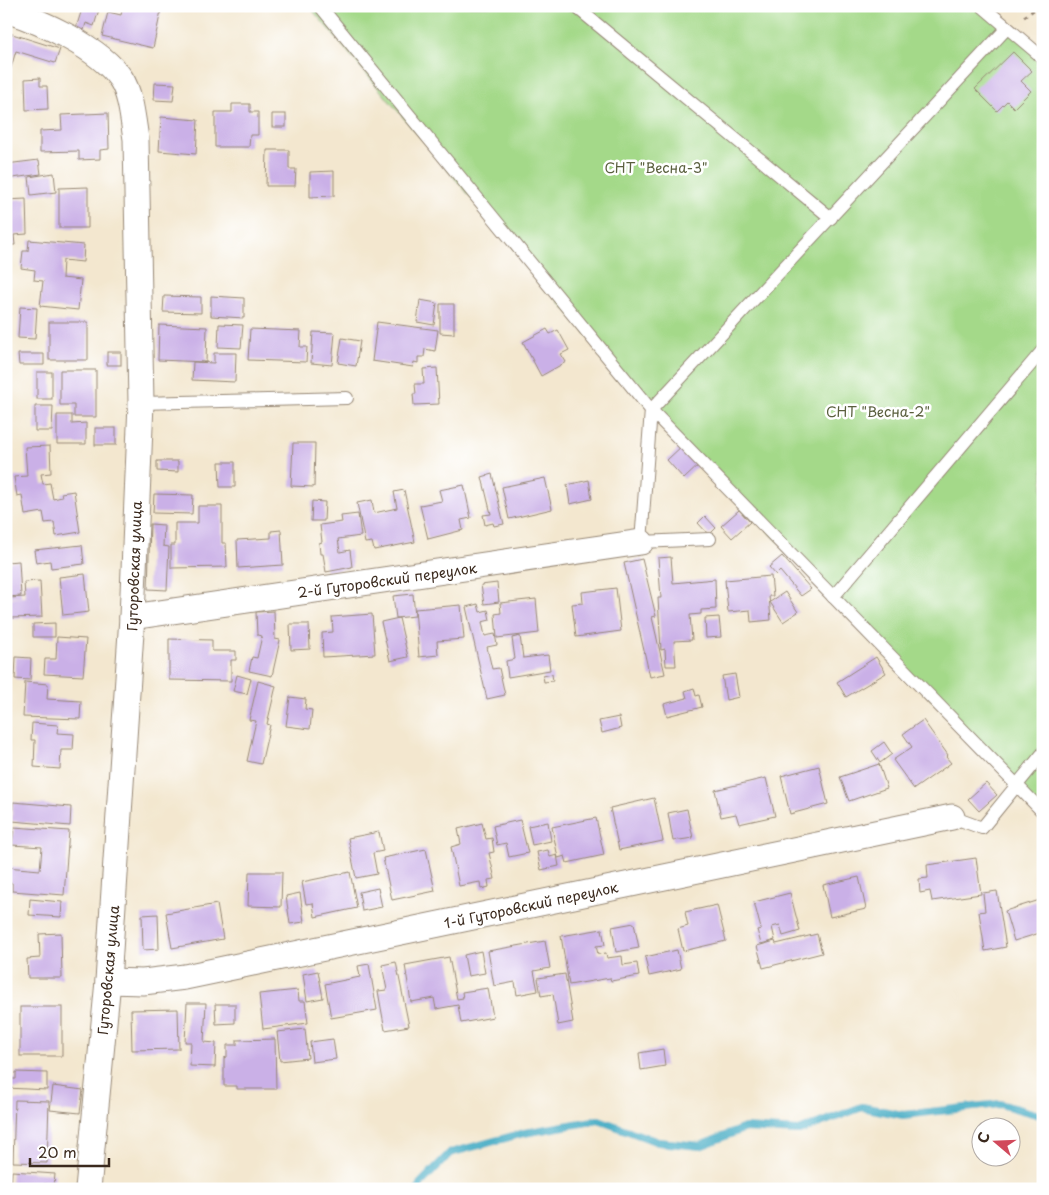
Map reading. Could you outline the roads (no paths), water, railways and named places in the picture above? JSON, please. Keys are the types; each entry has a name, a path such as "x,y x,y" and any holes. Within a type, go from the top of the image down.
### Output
{"street":[{"name":"Гуторовская улица","path":"6,10 28,17 66,35 103,60 122,80 131,105 136,139 141,403 132,617 108,981 88,1189"},
{"name":"2-й Гуторовский переулок","path":"132,617 640,542"},
{"name":"1-й Гуторовский переулок","path":"108,981 142,982 185,977 952,816"}],"lane":[{"path":"320,6 651,410 1043,812"},
{"path":"575,6 831,218"},
{"path":"982,6 1043,58"},
{"path":"710,539 640,542 651,410 1007,28"},
{"path":"833,597 1043,350"},
{"path":"141,403 347,398"},
{"path":"952,816 982,828 1043,753"}],"waterway":[{"path":"419,1189 420,1184 450,1153 524,1133 599,1120 658,1142 700,1146 745,1128 799,1131 862,1107 903,1115 1000,1104 1043,1116"}],"park label":[{"name":"СНТ \"Весна-3\"","path":"656,167"},
{"name":"СНТ \"Весна-2\"","path":"878,411"}]}
